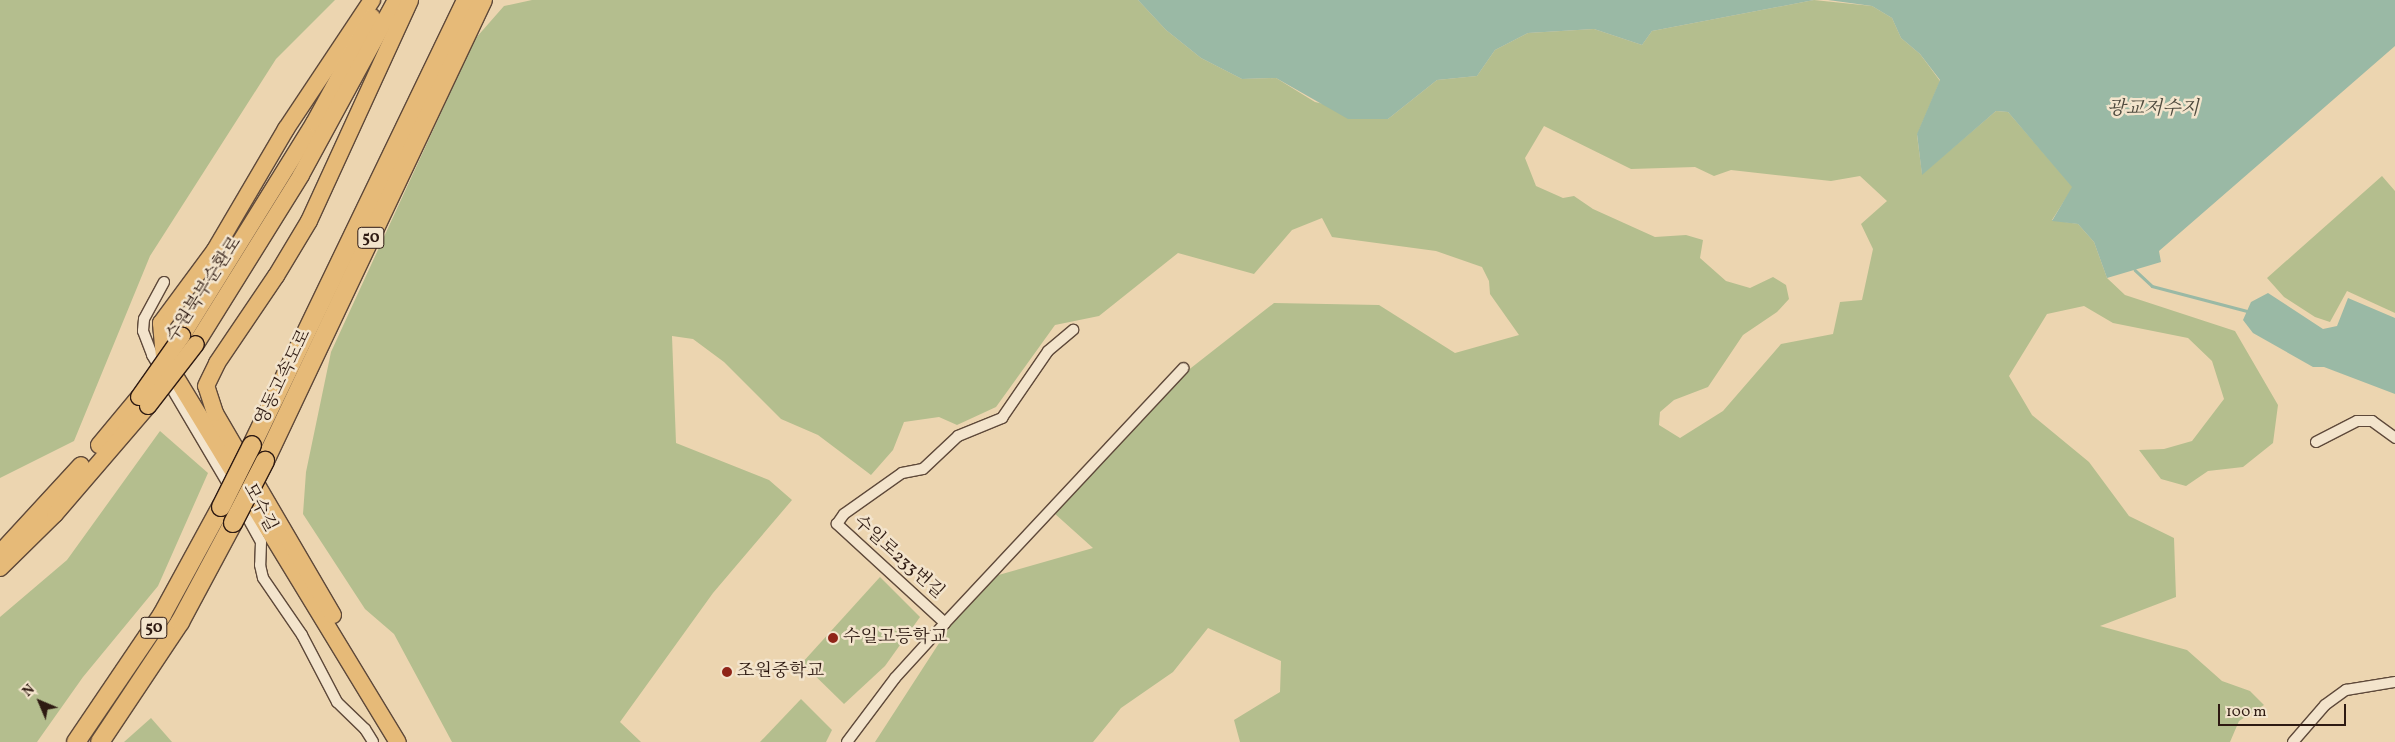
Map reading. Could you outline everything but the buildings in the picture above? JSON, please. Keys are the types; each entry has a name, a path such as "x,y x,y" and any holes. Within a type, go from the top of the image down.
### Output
{"highway":[{"path":"372,0 286,129 215,250 161,323 164,355 169,366 398,742"},
{"name":"수원북부순환로","path":"189,340 314,123 381,0"},
{"name":"수원북부순환로","path":"0,568 55,514 144,401 189,340 301,175 396,0"},
{"path":"407,742 215,413 206,386 216,363 309,221 410,0"},
{"name":"영동고속도로","path":"76,742 162,615 221,506 472,6"},
{"name":"영동고속도로","path":"100,742 180,622 265,461 472,6"},
{"name":"수원북부순환로","path":"0,554 144,401"}],"street":[{"name":"모수길","path":"164,282 144,319 143,332 152,355 256,531 261,542 260,565 263,578 302,635 338,702 366,729 373,742"},
{"name":"수일로233번길","path":"847,742 895,678 945,622 837,524 844,514 902,474 923,469 958,436 1002,418 1048,352 1073,330"},
{"path":"945,622 1184,368"},
{"path":"2316,442 2357,420 2372,421 2395,438"},
{"path":"2294,742 2325,705 2346,690 2395,682"}],"shaded area":[{"path":"0,0 335,0 276,59 150,256 74,441 0,478"},
{"path":"532,0 1138,0 1166,30 1201,58 1242,79 1276,78 1315,102 1388,119 1437,80 1477,76 1495,50 1528,33 1594,29 1642,45 1652,31 1814,0 1872,6 1892,18 1901,38 1920,54 1940,81 1917,135 1922,174 1996,111 2008,112 2073,187 2052,220 2078,224 2094,242 2107,278 2125,295 2235,331 2278,405 2273,443 2243,467 2208,471 2186,486 2161,479 2139,450 2164,449 2192,441 2224,399 2212,361 2188,338 2113,323 2084,306 2047,314 2009,376 2032,415 2089,462 2129,516 2174,538 2176,597 2100,626 2187,650 2222,681 2250,691 2264,705 2239,721 2230,742 1240,742 1234,720 1280,692 1281,661 1208,628 1173,672 1121,708 1093,742 875,742 956,617 995,576 1093,548 1054,513 1182,375 1274,303 1379,305 1455,353 1519,335 1490,294 1489,281 1482,267 1436,251 1332,237 1322,218 1292,230 1254,274 1178,253 1099,316 1055,325 996,407 957,425 939,417 904,422 893,450 871,475 818,435 781,419 724,362 693,339 672,336 676,443 769,480 792,500 713,593 620,722 641,742 452,742 394,634 365,609 303,514 306,472 331,352 475,39 504,6","holes":["1544,126 1631,169 1695,167 1714,176 1731,170 1831,181 1860,176 1887,201 1861,224 1873,249 1862,300 1840,302 1833,334 1781,344 1723,411 1680,438 1659,425 1660,412 1674,400 1708,387 1743,335 1777,312 1789,299 1786,285 1773,277 1750,288 1726,281 1700,258 1703,240 1686,235 1655,237 1593,209 1574,196 1563,198 1536,186 1525,158"]},
{"path":"2382,176 2395,191 2395,313 2347,291 2330,322 2315,317 2284,297 2267,278"},
{"path":"160,431 208,473 158,586 83,677 37,742 0,742 0,617 67,560"},
{"path":"880,577 920,617 885,666 844,704 802,663"},
{"path":"801,699 832,730 826,742 760,742"},
{"path":"151,718 172,742 124,742"}],"water":[{"path":"1138,0 1814,0 1652,31 1642,45 1594,29 1528,33 1495,50 1477,76 1437,80 1388,119 1348,119 1276,78 1242,79 1201,58 1166,30"},
{"name":"광교저수지","path":"1828,0 2395,0 2395,46 2159,251 2161,262 2107,278 2094,242 2078,224 2052,221 2072,187 2008,112 1996,111 1922,175 1917,134 1940,80 1920,54 1901,38 1892,18 1872,6"},
{"path":"2268,293 2323,329 2337,326 2348,298 2395,318 2395,394 2324,367 2313,367 2253,333 2243,320 2251,302"}],"waterway":[{"path":"2135,270 2152,286 2247,311"}],"place":[{"name":"수일고등학교","path":"833,638"},
{"name":"조원중학교","path":"727,672"}]}
